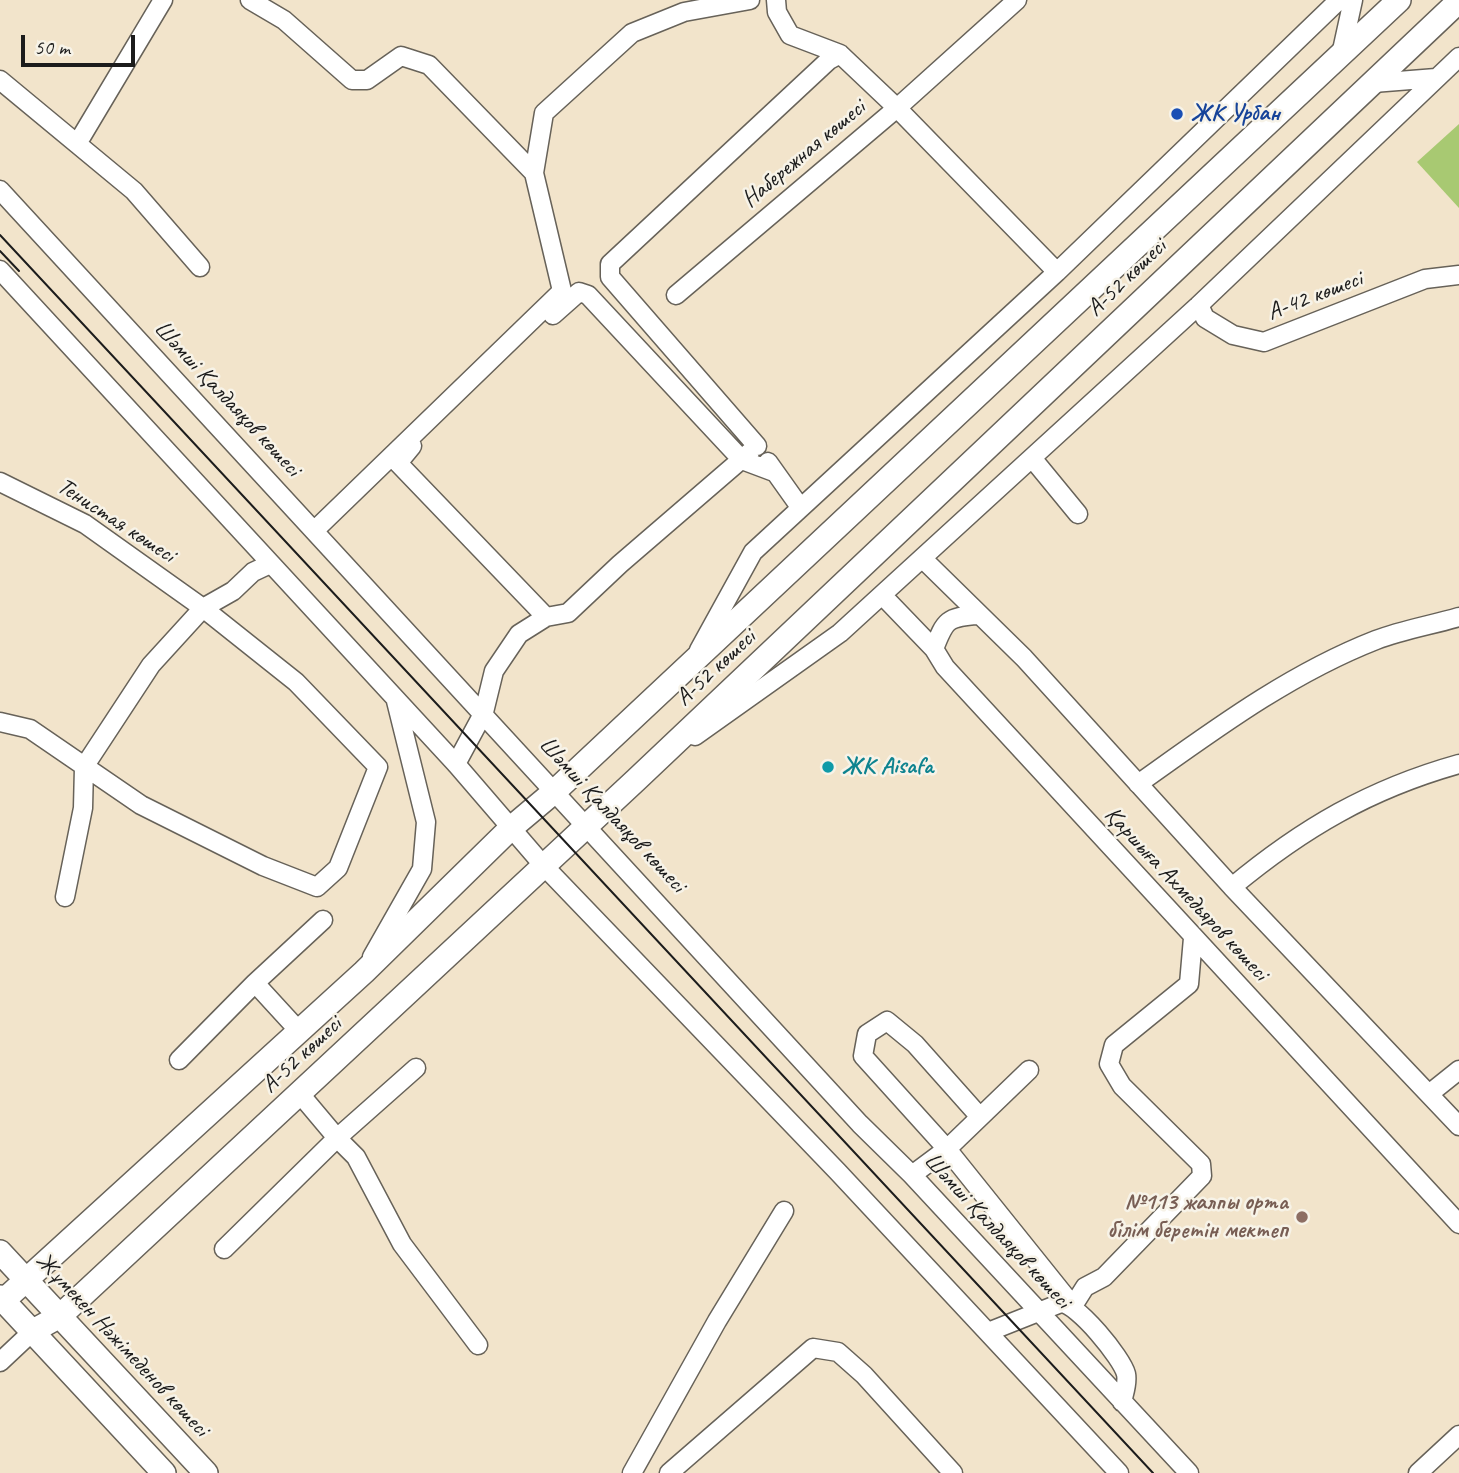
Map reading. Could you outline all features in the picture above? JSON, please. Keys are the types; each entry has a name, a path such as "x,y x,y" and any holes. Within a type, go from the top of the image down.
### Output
{"main road":[{"name":"А-52 көшесі","path":"1,1300 364,972 511,828 555,791 1399,0"},
{"name":"А-52 көшесі","path":"33,1331 60,1317 300,1094 1459,1"},
{"name":"Жұмекен Нәжімеденов көшесі","path":"0,1252 206,1473"},
{"path":"1,1300 164,1473"}],"street":[{"path":"77,144 163,0"},
{"path":"250,0 284,20 352,80 367,80 401,56 429,65 534,173"},
{"path":"315,530 562,291 534,173 544,113 632,33 684,12 750,0"},
{"name":"Набережная көшесі","path":"676,295 897,108 840,54 789,35 777,12 776,0"},
{"path":"1017,0 897,108 1057,272"},
{"path":"693,660 753,552 1057,272 1339,0"},
{"path":"1341,55 1353,0"},
{"path":"800,508 757,446 611,277 610,264 829,60 840,54"},
{"path":"636,780 840,633 1199,305 1459,57"},
{"path":"1373,83 1436,78"},
{"path":"0,80 134,191 200,267"},
{"name":"Шәмші Қалдаяқов көшесі","path":"0,190 484,712 860,1124 912,1175 1189,1473"},
{"path":"0,270 456,764 543,865 1119,1473"},
{"name":"А-42 көшесі","path":"1199,305 1205,318 1233,334 1264,342 1425,279 1459,275"},
{"path":"546,617 398,463 579,292 588,295 742,460 774,472"},
{"path":"456,764 484,712 494,671 519,634 546,617 568,613 620,564 757,446"},
{"path":"1032,458 1078,513"},
{"name":"Тенистая көшесі","path":"0,482 85,524 203,608 296,682 378,767 338,867 317,887 141,805 84,767"},
{"name":"Қаршыға Ахмедьяров көшесі","path":"922,558 1024,658 1232,887 1459,1126"},
{"path":"65,897 83,808 84,767 150,664 203,608 233,591 253,572 270,564"},
{"name":"Қаршыға Ахмедьяров көшесі","path":"882,595 934,649 945,667 1193,938 1459,1224"},
{"path":"934,649 943,626 954,617 978,615"},
{"path":"1138,784 1235,714 1300,675 1378,639 1459,617"},
{"path":"364,972 422,869 426,822 396,699"},
{"path":"0,722 30,729 84,767"},
{"path":"1232,887 1283,845 1357,801 1415,776 1459,764"},
{"path":"178,1060 323,920"},
{"path":"1073,1306 1085,1287 1104,1277 1202,1176 1201,1164 1122,1086 1109,1064 1114,1045 1189,984 1193,938"},
{"path":"255,983 299,1031"},
{"path":"980,1117 915,1044 887,1021 867,1034 863,1056 947,1149 1121,1364 1127,1381 1122,1402"},
{"path":"224,1249 337,1138 416,1068"},
{"path":"912,1175 947,1149 1029,1070"},
{"path":"1429,1094 1459,1070"},
{"path":"300,1094 356,1157 402,1244 478,1345"},
{"path":"632,1473 717,1321 784,1212"},
{"path":"988,1332 1038,1310 1061,1303 1073,1306"},
{"name":"А-52 көшесі","path":"0,1362 33,1331"},
{"path":"682,1469 813,1348 838,1352 856,1368 953,1473"},
{"path":"1418,1473 1459,1435"}],"green space":[{"path":"1459,124 1459,208 1417,162"}],"tram line":[{"path":"0,235 1153,1473"},
{"path":"0,251 19,271"}],"place":[{"name":"ЖК Урбан","path":"1177,114"},
{"name":"ЖК Aisafa","path":"828,767"},
{"name":"№113 жалпы орта білім беретін мектеп","path":"1302,1217"}]}
